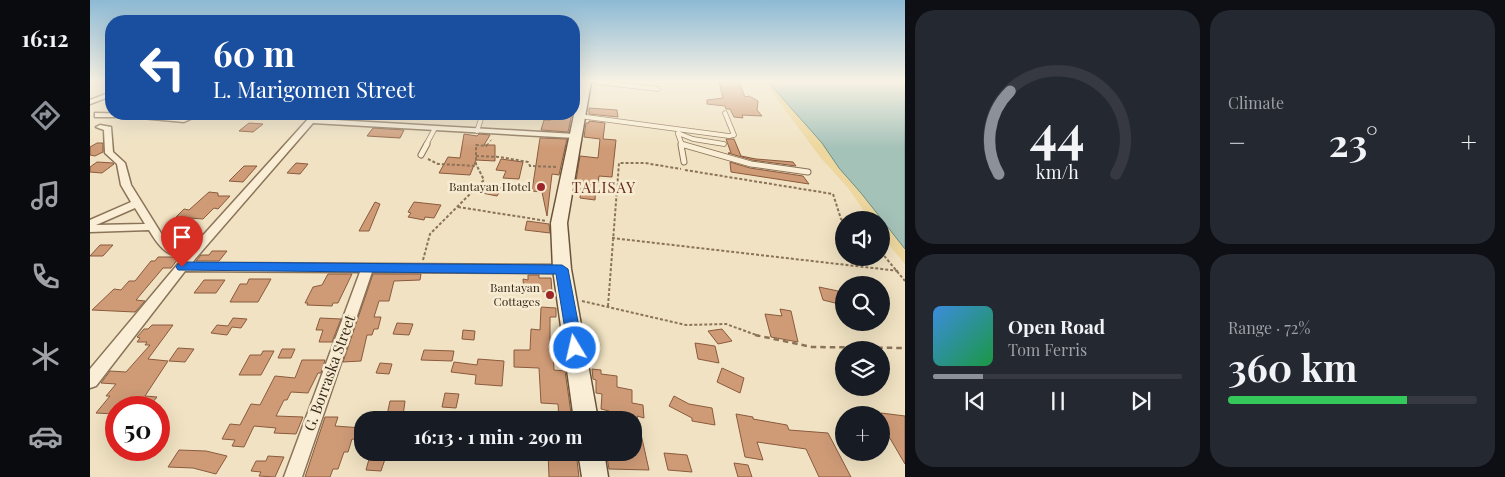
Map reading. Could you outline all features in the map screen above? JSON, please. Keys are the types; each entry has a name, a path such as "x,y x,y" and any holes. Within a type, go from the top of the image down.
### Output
{"main road":[{"path":"577,120 566,199 559,223 562,269 585,411"},
{"path":"592,461 595,477"}],"street":[{"path":"95,111 99,128 109,153 121,163 126,185 151,227 160,240 174,253 187,261 367,269 420,267 562,269"},
{"path":"99,128 117,120"},
{"path":"90,381 187,261 311,120"},
{"path":"347,120 477,131 575,136"},
{"path":"90,224 137,203"},
{"path":"90,230 151,227"},
{"name":"G. Borraska Street","path":"293,477 367,269"}],"lane":[{"path":"580,107 724,144"},
{"path":"677,132 734,135 725,113"},
{"path":"477,131 481,120"},
{"path":"421,154 435,128"},
{"path":"677,132 684,162"},
{"path":"681,146 751,164 808,172"}],"path":[{"path":"420,267 430,234 484,180 477,166 476,144 486,146 496,132"},
{"path":"421,154 438,164 477,166"},
{"path":"476,156 500,157 528,162 530,166 570,168"},
{"path":"608,306 619,164 633,162 832,194 838,211"},
{"path":"457,207 559,223"},
{"path":"612,238 899,272"},
{"path":"890,262 905,281"},
{"path":"567,293 584,302 608,306 686,326 726,324 758,336 812,347 905,348"}],"sand":[{"path":"781,104 788,104 822,143 839,168 875,211 864,211 849,189 821,158"},
{"path":"890,230 905,249 905,264 890,246"}],"water":[{"path":"788,104 905,104 905,249 890,230 890,211 875,211 839,168 822,143"}],"building":[{"path":"709,104 758,104 757,110 762,116 742,115 743,118 734,117 730,109 726,109 725,106"},
{"path":"589,108 617,110 618,117 589,114"},
{"path":"544,120 571,120 568,132 541,130"},
{"path":"589,121 605,123 603,139 616,140 612,177 599,176 598,183 596,183 595,200 580,198 582,182 576,181 580,156 598,158 600,139 584,137 586,123 589,123"},
{"path":"249,123 263,124 253,132 239,131"},
{"path":"373,128 404,130 400,138 367,136"},
{"path":"464,134 490,135 484,145 495,145 495,161 476,160 470,175 439,173 448,157 460,158"},
{"path":"540,138 567,139 559,175 552,174 547,216 542,192 532,191"},
{"path":"726,139 734,139 741,156 793,162 796,166 752,160 728,153 731,153"},
{"path":"97,143 103,143 103,152 95,156 90,155 90,147"},
{"path":"501,159 523,162 519,179 503,178 506,171 496,170"},
{"path":"97,162 114,164 102,173 90,172 90,167"},
{"path":"730,162 750,168 803,176 809,184 731,172"},
{"path":"296,163 308,164 300,174 287,173"},
{"path":"244,166 257,166 243,182 229,181"},
{"path":"487,185 502,188 497,196 482,193"},
{"path":"209,192 218,193 218,196 230,196 218,209 214,208 203,219 176,217 184,209 189,210"},
{"path":"375,202 380,204 369,231 359,231"},
{"path":"414,202 441,205 434,218 425,217 424,220 408,217 411,213 408,212"},
{"path":"527,221 549,224 550,233 525,230"},
{"path":"100,245 113,245 103,256 90,256"},
{"path":"212,251 227,251 219,261 196,261 201,255 209,255"},
{"path":"158,257 178,259 171,268 163,268 136,300 145,301 135,312 92,310 114,289 121,290 129,281 135,281 151,261 155,261"},
{"path":"328,274 352,274 338,303 333,303 332,306 307,305 308,303 305,303 313,287 322,285"},
{"path":"373,274 421,274 420,280 394,281 389,301 379,301 374,317 381,317 378,329 374,329 372,335 367,335 361,361 343,362"},
{"path":"528,275 539,275 539,278 551,278 552,292 524,291 523,279 528,280"},
{"path":"249,279 271,279 258,302 230,302 240,284 247,284"},
{"path":"204,280 225,280 216,293 194,293"},
{"path":"819,287 835,290 835,303 823,300"},
{"path":"541,307 556,308 556,317 550,317 550,351 553,352 554,370 565,371 571,411 558,411 558,404 541,403 539,368 514,367 514,350 530,350 531,329 540,330"},
{"path":"780,309 791,311 798,342 771,337 765,314 782,316"},
{"path":"233,318 247,319 241,328 232,327 227,335 211,333 217,325 228,326"},
{"path":"320,318 341,319 332,342 319,342 323,330 316,330"},
{"path":"397,323 413,324 409,335 393,334"},
{"path":"152,325 173,325 148,359 168,361 145,396 106,396 116,384 101,383 110,371 126,372 150,345 145,345 147,342 137,342 140,338 137,337 144,329 148,329"},
{"path":"722,329 732,341 718,344 708,331"},
{"path":"463,330 475,331 474,340 462,339"},
{"path":"695,343 715,346 719,363 698,359"},
{"path":"178,348 194,349 185,362 169,361"},
{"path":"282,349 295,349 291,358 278,358"},
{"path":"424,350 454,351 452,361 421,360"},
{"path":"263,351 274,351 261,375 239,375 250,355 261,355"},
{"path":"478,359 504,361 502,386 475,384 476,375 451,372 454,362 477,365"},
{"path":"302,360 325,360 321,373 318,373 308,393 291,392 287,400 284,400 276,416 303,417 296,434 274,433 276,428 254,426 244,447 232,446 235,440 222,439 230,424 240,425 251,404 260,405 275,376 295,378"},
{"path":"380,363 392,364 389,374 376,373"},
{"path":"722,368 744,378 740,393 717,382"},
{"path":"592,369 601,370 601,374 617,376 617,387 632,390 632,403 643,405 644,418 642,417 642,411 609,411 601,409 602,394 596,393 596,380 593,379"},
{"path":"445,393 459,394 456,408 442,407"},
{"path":"674,396 689,404 712,408 715,425 692,421 692,418 669,406"},
{"path":"390,401 405,401 404,411 388,411"},
{"path":"105,402 105,413 96,413"},
{"path":"736,414 787,425 789,430 828,433 835,446 835,461 843,461 851,477 819,477 806,449 757,442 763,460 745,457"},
{"path":"890,414 905,416 905,464 890,438"},
{"path":"325,417 338,417 335,426 354,427 354,439 352,439 348,452 344,452 338,469 333,469 330,477 305,477"},
{"path":"642,438 649,470 609,469 608,461 642,461"},
{"path":"179,450 206,451 227,456 216,474 193,468 168,467"},
{"path":"664,453 687,455 692,472 668,470"},
{"path":"268,456 284,457 275,477 259,476 261,472 251,471 256,461 266,461"},
{"path":"368,461 384,461 381,471 366,470"},
{"path":"548,461 577,461 579,477 549,477"},
{"path":"734,463 748,465 752,477 738,477"}],"place":[{"name":"Bantayan Hotel","path":"541,187"},
{"name":"Bantayan Cottages","path":"550,295"}],"district":[{"name":"TALISAY","path":"604,188"}],"route":[{"path":"182,267 562,269 575,348"}]}
